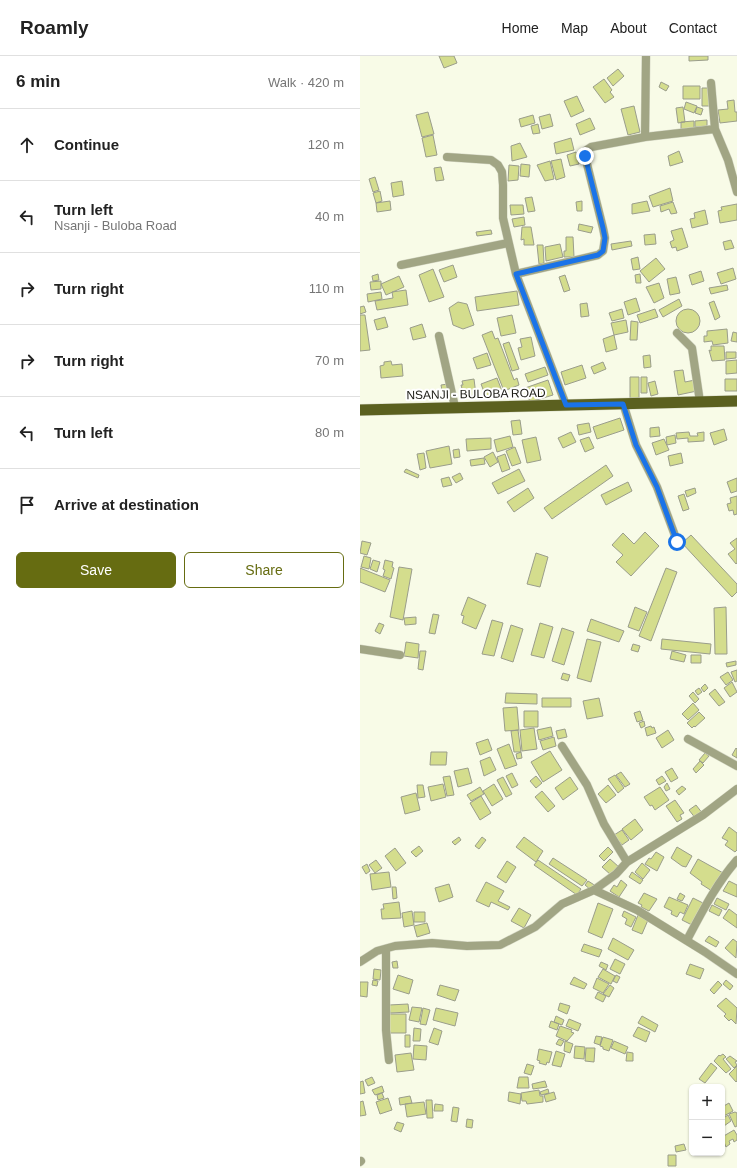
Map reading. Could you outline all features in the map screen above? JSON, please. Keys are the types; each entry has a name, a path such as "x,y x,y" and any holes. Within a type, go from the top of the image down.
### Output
{"main road":[{"name":"NSANJI - BULOBA ROAD","path":"360,410 737,401"}],"street":[{"path":"645,137 646,56"},
{"path":"711,83 715,129 728,160 737,192"},
{"path":"516,274 598,255 603,251 605,238 585,151 591,147 645,137 715,129"},
{"path":"447,158 491,160 498,165 502,172 503,218 516,274 566,405"},
{"path":"401,265 508,243"},
{"path":"677,333 692,348 700,402"},
{"path":"439,336 455,408"},
{"path":"623,404 636,445 657,487 677,542"},
{"path":"360,649 400,655"},
{"path":"688,739 737,766"},
{"path":"562,746 588,785 604,824 627,862"},
{"path":"360,962 377,951 395,946 432,943 467,946 500,945 535,926 562,904 594,890 616,874 627,862 703,815 737,789"},
{"path":"686,940 724,874 737,860"},
{"path":"594,890 637,910 737,974"},
{"path":"386,949 386,1030 389,1060"}],"building":[{"path":"439,56 454,56 457,63 444,68"},
{"path":"689,56 708,56 708,60 689,61"},
{"path":"618,69 624,76 613,86 607,78"},
{"path":"604,79 612,90 610,92 614,97 605,103 593,87"},
{"path":"661,82 669,86 666,91 659,87"},
{"path":"683,86 700,86 700,99 683,99"},
{"path":"702,88 711,88 711,106 702,106"},
{"path":"577,96 584,111 571,117 564,101"},
{"path":"734,100 735,112 737,112 737,121 720,123 718,110 728,109 727,101"},
{"path":"686,102 697,106 694,113 684,109"},
{"path":"634,106 640,132 628,135 621,109"},
{"path":"683,107 685,122 678,123 676,108"},
{"path":"697,107 703,109 701,115 695,113"},
{"path":"428,112 434,134 422,137 416,115"},
{"path":"550,114 553,126 542,129 539,117"},
{"path":"533,115 535,123 521,127 519,119"},
{"path":"590,118 595,129 580,135 576,124"},
{"path":"707,120 707,126 695,127 695,121"},
{"path":"694,121 694,128 681,129 681,122"},
{"path":"538,124 540,133 533,134 531,126"},
{"path":"433,135 437,155 426,157 422,138"},
{"path":"571,138 574,150 556,154 554,143"},
{"path":"520,143 527,157 512,161 511,146"},
{"path":"679,151 683,162 670,166 668,156"},
{"path":"576,152 579,164 570,166 567,155"},
{"path":"561,159 565,177 556,180 551,161"},
{"path":"550,161 554,179 545,181 537,165"},
{"path":"521,164 530,165 529,177 520,176"},
{"path":"509,165 519,166 518,180 508,181"},
{"path":"441,167 444,180 436,181 434,168"},
{"path":"375,177 379,190 373,192 369,179"},
{"path":"402,181 404,195 393,197 391,183"},
{"path":"670,188 673,201 653,207 649,196"},
{"path":"380,191 382,201 376,203 373,193"},
{"path":"532,197 535,211 528,212 525,198"},
{"path":"390,201 391,210 377,212 376,203"},
{"path":"582,201 582,211 577,211 576,202"},
{"path":"647,201 650,211 632,214 632,204"},
{"path":"673,202 677,213 671,214 669,209 661,212 660,206"},
{"path":"737,204 737,220 720,223 718,211 722,210 721,207"},
{"path":"510,205 523,205 524,214 511,215"},
{"path":"705,210 708,224 692,228 690,219 695,218 694,213"},
{"path":"524,217 525,225 514,227 512,219"},
{"path":"579,224 593,227 591,233 578,230"},
{"path":"522,227 531,227 534,245 524,245 524,239 521,240"},
{"path":"682,228 688,247 677,251 676,247 672,248 670,242 674,240 671,231"},
{"path":"491,230 492,234 477,236 476,232"},
{"path":"655,234 656,244 645,245 644,235"},
{"path":"566,237 573,237 574,257 564,257 564,251 566,251"},
{"path":"731,240 734,248 725,250 723,242"},
{"path":"631,241 632,246 612,250 611,244"},
{"path":"560,244 563,257 546,261 545,247"},
{"path":"537,245 543,245 544,263 539,264"},
{"path":"638,257 640,269 633,270 631,259"},
{"path":"656,258 665,269 649,282 640,271"},
{"path":"453,265 457,277 444,282 439,270"},
{"path":"733,268 736,279 721,284 717,273"},
{"path":"433,269 444,297 429,302 419,275"},
{"path":"701,271 704,281 692,285 689,275"},
{"path":"378,274 379,280 373,281 372,276"},
{"path":"640,274 641,283 636,283 635,275"},
{"path":"565,275 570,290 564,292 559,277"},
{"path":"399,276 404,287 386,295 381,284"},
{"path":"676,277 680,293 670,295 667,279"},
{"path":"381,281 381,289 371,290 370,282"},
{"path":"659,283 664,298 654,303 646,287"},
{"path":"727,285 728,290 711,294 709,288"},
{"path":"406,290 408,305 377,310 375,301 393,298 392,292"},
{"path":"517,291 519,305 477,311 475,297"},
{"path":"381,292 382,299 368,302 367,294"},
{"path":"636,298 640,311 628,315 624,302"},
{"path":"679,299 682,306 663,317 659,310"},
{"path":"714,301 720,317 715,320 709,303"},
{"path":"458,302 467,304 474,325 463,329 453,325 449,308"},
{"path":"587,303 589,316 581,317 580,304"},
{"path":"364,306 366,312 360,314 360,307"},
{"path":"622,309 624,318 612,321 609,313"},
{"path":"655,309 658,317 640,323 637,315"},
{"path":"688,309 693,310 699,316 699,326 693,332 688,333 683,332 677,326 676,321 677,316 683,310"},
{"path":"360,315 365,315 370,350 360,351"},
{"path":"512,315 516,333 501,336 497,318"},
{"path":"385,317 388,327 377,330 374,320"},
{"path":"626,320 628,332 614,335 611,323"},
{"path":"631,321 638,322 637,340 630,340"},
{"path":"422,324 426,337 413,340 410,328"},
{"path":"727,329 728,343 713,345 712,341 704,342 704,336 707,336 707,331"},
{"path":"492,331 495,339 498,338 514,380 517,378 519,385 504,391 482,335"},
{"path":"733,332 737,333 737,342 731,341"},
{"path":"614,335 617,349 606,352 603,339"},
{"path":"531,337 535,356 521,360 518,348 522,347 520,339"},
{"path":"509,342 519,369 512,371 503,344"},
{"path":"711,346 724,346 725,360 712,361 709,350 711,351"},
{"path":"726,352 736,352 736,358 726,359"},
{"path":"487,353 491,365 477,369 473,358"},
{"path":"650,355 651,367 644,368 643,356"},
{"path":"737,360 737,373 726,374 726,361"},
{"path":"391,361 392,365 402,364 403,376 381,378 380,366 384,365 384,362"},
{"path":"603,362 606,369 594,374 591,367"},
{"path":"582,365 586,378 565,385 561,372"},
{"path":"545,367 548,375 528,382 525,374"},
{"path":"683,370 685,382 695,380 697,391 678,395 674,371"},
{"path":"630,377 639,377 639,398 630,398"},
{"path":"641,377 647,377 647,393 641,393"},
{"path":"497,378 502,391 486,397 481,384"},
{"path":"474,379 476,395 464,396 461,385 463,385 462,381"},
{"path":"725,379 737,379 737,391 725,391"},
{"path":"548,380 553,395 530,402 525,388"},
{"path":"655,381 658,394 651,396 648,383"},
{"path":"448,384 450,396 443,396 441,385"},
{"path":"620,418 624,430 597,439 593,427"},
{"path":"520,420 522,434 513,435 511,421"},
{"path":"589,423 591,432 579,435 577,425"},
{"path":"659,427 660,436 650,437 650,428"},
{"path":"724,429 727,440 714,445 710,433"},
{"path":"571,432 576,442 563,448 558,438"},
{"path":"689,432 690,436 698,436 697,433 704,432 704,441 688,442 688,438 677,439 676,433"},
{"path":"675,435 676,443 667,445 666,437"},
{"path":"510,436 513,447 497,452 494,440"},
{"path":"536,437 541,460 527,463 522,440"},
{"path":"589,437 594,448 585,452 580,440"},
{"path":"491,438 491,449 467,451 466,439"},
{"path":"664,439 669,450 656,455 652,443"},
{"path":"449,446 452,464 430,468 426,451"},
{"path":"515,447 521,463 512,466 506,451"},
{"path":"459,449 460,457 454,458 453,450"},
{"path":"493,452 498,462 490,467 484,457"},
{"path":"424,453 426,468 420,470 417,454"},
{"path":"681,453 683,463 670,466 668,456"},
{"path":"505,454 510,469 502,472 497,457"},
{"path":"484,458 485,464 471,466 470,460"},
{"path":"606,465 613,476 552,519 544,508"},
{"path":"406,469 419,475 418,478 404,472"},
{"path":"519,469 525,481 498,494 492,483"},
{"path":"460,473 463,479 456,483 452,477"},
{"path":"449,477 452,485 443,487 441,479"},
{"path":"737,478 737,491 731,493 727,482"},
{"path":"628,482 632,491 606,505 601,495"},
{"path":"528,488 534,498 514,512 507,502"},
{"path":"695,488 696,493 687,497 685,491"},
{"path":"684,494 689,509 683,511 678,496"},
{"path":"737,496 737,514 734,515 733,510 729,511 727,504 731,503 730,498"},
{"path":"645,532 659,546 631,576 616,562 623,555 612,545 623,533 634,544"},
{"path":"691,535 737,584 737,592 732,597 682,543"},
{"path":"737,538 736,564 728,554 735,549 730,543"},
{"path":"362,541 371,543 367,555 360,553"},
{"path":"536,553 548,557 540,587 527,584"},
{"path":"364,556 371,558 369,569 361,567"},
{"path":"373,560 380,562 377,572 370,569"},
{"path":"385,560 393,562 392,567 394,568 391,579 383,576 385,570 383,569"},
{"path":"399,567 412,569 403,620 390,617"},
{"path":"360,568 390,580 385,592 360,582"},
{"path":"666,568 677,572 651,641 639,636"},
{"path":"468,597 486,605 476,629 462,623 464,616 461,615"},
{"path":"635,607 647,612 639,631 628,627"},
{"path":"726,607 727,654 715,654 714,608"},
{"path":"433,614 439,615 435,634 429,633"},
{"path":"416,617 416,624 405,625 404,618"},
{"path":"591,619 624,631 619,642 587,631"},
{"path":"492,620 503,623 494,656 482,654"},
{"path":"379,623 384,625 380,634 375,631"},
{"path":"540,623 553,627 544,658 531,655"},
{"path":"511,625 523,629 513,662 501,658"},
{"path":"562,628 574,632 564,665 552,661"},
{"path":"587,639 601,642 591,682 577,678"},
{"path":"662,639 711,644 710,654 661,649"},
{"path":"406,642 419,644 418,658 404,656"},
{"path":"633,644 640,646 638,652 631,650"},
{"path":"420,651 426,651 423,670 418,669"},
{"path":"672,651 686,655 684,662 670,659"},
{"path":"691,655 701,655 701,663 691,663"},
{"path":"736,661 736,665 727,667 726,663"},
{"path":"737,670 737,681 735,682 731,672"},
{"path":"728,672 733,680 726,685 720,677"},
{"path":"563,673 570,675 568,681 561,679"},
{"path":"732,682 737,692 730,697 724,688"},
{"path":"705,684 708,688 704,692 701,688"},
{"path":"699,688 702,692 698,695 695,691"},
{"path":"715,689 725,702 719,706 709,694"},
{"path":"693,692 699,699 695,703 689,696"},
{"path":"506,693 537,694 537,704 505,703"},
{"path":"542,698 571,698 571,707 542,707"},
{"path":"599,698 603,716 587,719 583,701"},
{"path":"693,703 699,710 688,720 682,714"},
{"path":"517,707 519,730 505,731 503,708"},
{"path":"524,711 538,711 538,727 524,727"},
{"path":"640,711 643,720 637,722 634,713"},
{"path":"699,712 705,718 692,728 687,723"},
{"path":"644,721 645,726 641,728 639,723"},
{"path":"651,726 652,728 654,727 656,733 647,736 645,728"},
{"path":"551,727 553,736 539,740 537,730"},
{"path":"534,728 537,749 522,751 520,730"},
{"path":"565,729 567,737 558,739 556,731"},
{"path":"518,730 521,752 514,752 511,731"},
{"path":"668,730 674,740 662,748 656,738"},
{"path":"554,737 556,746 543,750 540,741"},
{"path":"488,739 492,750 480,755 476,743"},
{"path":"509,744 517,765 505,769 497,749"},
{"path":"736,748 737,749 737,758 732,755"},
{"path":"550,751 562,770 543,782 531,762"},
{"path":"431,752 447,752 446,765 430,765"},
{"path":"521,752 522,758 517,759 516,754"},
{"path":"705,753 709,756 703,763 699,760"},
{"path":"490,757 496,770 484,776 480,761"},
{"path":"700,761 704,765 696,773 693,769"},
{"path":"468,768 472,783 458,787 454,771"},
{"path":"672,768 678,778 671,782 665,772"},
{"path":"621,772 630,784 625,787 616,775"},
{"path":"512,773 518,785 512,788 506,776"},
{"path":"615,775 624,788 618,793 608,779"},
{"path":"450,776 454,795 447,796 443,777"},
{"path":"536,776 542,783 536,788 530,781"},
{"path":"662,776 666,781 659,785 656,780"},
{"path":"503,777 512,794 506,797 497,780"},
{"path":"570,777 578,789 563,800 555,788"},
{"path":"667,783 670,789 666,791 664,787"},
{"path":"443,784 446,797 431,801 428,787"},
{"path":"494,784 503,799 492,806 483,791"},
{"path":"417,785 423,785 425,797 418,798"},
{"path":"608,785 616,795 606,803 598,794"},
{"path":"682,786 686,789 679,795 676,791"},
{"path":"480,787 484,794 471,801 467,795"},
{"path":"660,787 669,800 655,810 652,805 650,806 644,797"},
{"path":"542,791 555,806 548,812 535,797"},
{"path":"416,793 420,810 405,814 401,797"},
{"path":"481,796 491,813 480,820 470,803"},
{"path":"675,800 684,813 680,815 682,819 677,822 666,806"},
{"path":"696,805 703,814 696,819 689,810"},
{"path":"635,819 643,830 631,840 622,829"},
{"path":"729,827 737,833 737,850 735,852 725,845 728,841 722,838"},
{"path":"622,830 629,840 622,845 614,835"},
{"path":"459,837 461,840 455,845 452,842"},
{"path":"482,837 486,840 479,849 475,846"},
{"path":"524,837 543,851 536,862 516,847"},
{"path":"419,846 423,851 416,857 411,852"},
{"path":"608,847 613,852 604,861 599,856"},
{"path":"677,847 692,856 686,867 682,866 671,858"},
{"path":"395,848 406,863 396,871 385,856"},
{"path":"656,852 664,857 657,871 645,864"},
{"path":"553,858 587,880 582,886 549,864"},
{"path":"610,859 619,867 611,875 602,867"},
{"path":"698,859 725,874 712,891 701,884 702,882 690,873"},
{"path":"376,860 382,868 375,873 369,865"},
{"path":"538,860 581,889 577,895 534,865"},
{"path":"507,861 516,867 506,883 497,877"},
{"path":"642,863 650,870 643,879 635,872"},
{"path":"367,864 370,871 366,874 362,867"},
{"path":"389,872 391,887 372,890 370,874"},
{"path":"632,872 643,880 640,884 629,877"},
{"path":"621,880 627,885 619,897 610,891 614,885 617,887"},
{"path":"588,881 596,886 591,890 585,885"},
{"path":"729,881 737,885 737,897 723,891"},
{"path":"486,882 504,891 498,901 510,907 508,910 491,902 489,907 476,901"},
{"path":"449,884 453,897 439,902 435,888"},
{"path":"392,887 396,887 397,898 393,899"},
{"path":"644,893 657,899 649,911 641,907 642,905 638,903"},
{"path":"680,893 685,896 682,901 677,899"},
{"path":"669,897 688,905 684,914 680,912 677,917 671,914 672,911 664,907"},
{"path":"693,898 703,903 692,925 682,920"},
{"path":"717,898 729,904 726,910 714,904"},
{"path":"399,902 401,918 382,919 381,909 384,909 383,904"},
{"path":"598,903 613,909 602,938 588,932"},
{"path":"712,905 722,910 719,916 709,911"},
{"path":"519,908 531,915 524,928 511,921"},
{"path":"729,909 737,915 737,928 723,918"},
{"path":"412,911 414,925 404,927 402,913"},
{"path":"624,911 636,917 631,927 625,924 627,919 622,916"},
{"path":"414,912 425,912 425,922 414,922"},
{"path":"638,915 648,920 642,934 632,930"},
{"path":"427,923 430,933 417,937 414,926"},
{"path":"709,936 719,942 716,947 705,941"},
{"path":"613,938 634,950 628,960 608,949"},
{"path":"733,939 737,942 736,958 725,948"},
{"path":"584,944 602,950 599,957 581,951"},
{"path":"615,959 625,964 620,974 610,969"},
{"path":"397,961 398,968 393,968 392,962"},
{"path":"601,962 608,965 606,970 599,966"},
{"path":"690,964 704,969 700,979 686,974"},
{"path":"374,969 381,970 380,980 373,979"},
{"path":"603,969 615,976 611,984 598,977"},
{"path":"398,975 413,980 409,994 393,989"},
{"path":"616,975 620,977 617,983 613,981"},
{"path":"574,977 587,984 584,989 570,984"},
{"path":"597,978 609,984 603,993 593,988"},
{"path":"373,980 378,981 377,986 372,985"},
{"path":"726,980 733,986 730,990 723,984"},
{"path":"718,981 722,985 714,994 710,990"},
{"path":"360,982 368,982 367,997 360,996"},
{"path":"440,985 459,990 455,1001 437,995"},
{"path":"610,985 614,988 609,997 603,994"},
{"path":"598,992 606,996 603,1002 595,998"},
{"path":"726,998 737,1008 736,1024 731,1019 729,1021 724,1016 726,1014 717,1006"},
{"path":"560,1003 570,1006 567,1014 558,1010"},
{"path":"408,1004 409,1012 390,1013 389,1005"},
{"path":"412,1007 422,1008 419,1022 409,1020"},
{"path":"423,1008 430,1010 426,1025 420,1024"},
{"path":"436,1008 458,1013 455,1026 433,1020"},
{"path":"389,1014 406,1014 406,1033 389,1033"},
{"path":"556,1016 564,1020 562,1025 554,1022"},
{"path":"642,1016 658,1025 655,1032 638,1023"},
{"path":"569,1019 581,1024 578,1031 566,1026"},
{"path":"551,1021 559,1024 557,1030 549,1027"},
{"path":"560,1026 572,1030 571,1032 574,1033 567,1041 556,1036"},
{"path":"638,1027 650,1032 646,1042 633,1036"},
{"path":"414,1028 421,1029 420,1041 413,1041"},
{"path":"434,1028 442,1031 438,1045 429,1042"},
{"path":"405,1035 410,1035 410,1047 405,1047"},
{"path":"596,1036 602,1037 600,1045 594,1043"},
{"path":"603,1037 613,1040 609,1051 600,1046"},
{"path":"559,1039 564,1041 561,1046 556,1044"},
{"path":"565,1041 573,1044 570,1053 564,1051"},
{"path":"614,1041 628,1047 625,1054 611,1048"},
{"path":"414,1045 427,1046 426,1060 413,1059"},
{"path":"575,1046 585,1047 584,1059 574,1058"},
{"path":"586,1048 595,1048 594,1062 585,1061"},
{"path":"539,1049 552,1052 549,1063 547,1062 546,1065 539,1063 540,1061 537,1060"},
{"path":"556,1051 565,1054 561,1067 552,1065"},
{"path":"627,1052 633,1053 633,1061 626,1061"},
{"path":"411,1053 414,1070 397,1072 395,1055"},
{"path":"723,1054 726,1057 723,1059 731,1069 726,1073 714,1061 719,1055 720,1056"},
{"path":"730,1056 737,1061 735,1062 737,1065 734,1068 726,1059"},
{"path":"711,1063 717,1068 705,1083 699,1079"},
{"path":"527,1064 534,1066 531,1075 524,1073"},
{"path":"737,1066 737,1081 736,1082 729,1074"},
{"path":"372,1077 375,1083 368,1086 365,1080"},
{"path":"519,1077 528,1077 529,1088 517,1088"},
{"path":"363,1081 365,1093 360,1094 360,1082"},
{"path":"545,1081 547,1087 533,1089 532,1084"},
{"path":"382,1086 384,1092 375,1095 372,1090"},
{"path":"548,1089 549,1093 541,1095 540,1092"},
{"path":"539,1090 540,1096 543,1096 543,1102 527,1104 526,1101 522,1101 521,1093"},
{"path":"509,1092 521,1094 520,1104 508,1101"},
{"path":"554,1092 556,1099 546,1102 544,1095"},
{"path":"382,1093 384,1098 378,1100 377,1095"},
{"path":"410,1096 412,1103 400,1105 399,1098"},
{"path":"388,1098 392,1110 380,1114 376,1102"},
{"path":"426,1100 432,1100 433,1118 427,1118"},
{"path":"363,1101 366,1115 360,1116 360,1102"},
{"path":"424,1102 426,1114 407,1117 405,1104"},
{"path":"729,1103 733,1111 725,1115 725,1105"},
{"path":"435,1104 443,1105 443,1111 434,1111"},
{"path":"453,1107 459,1108 457,1122 451,1121"},
{"path":"735,1112 737,1113 737,1126 735,1127 729,1114"},
{"path":"728,1115 731,1121 725,1125 725,1120 725,1117"},
{"path":"467,1119 473,1120 472,1128 466,1127"},
{"path":"397,1122 404,1124 401,1132 394,1129"},
{"path":"734,1130 737,1135 737,1140 734,1142 733,1139 729,1141 730,1144 726,1147 725,1135"},
{"path":"684,1144 686,1150 676,1152 675,1146"},
{"path":"668,1155 676,1155 676,1166 668,1166"}],"route":[{"path":"585,156 605,238 603,251 598,255 516,274 566,405 601,403 623,404 636,445 649,467 677,542"}]}
